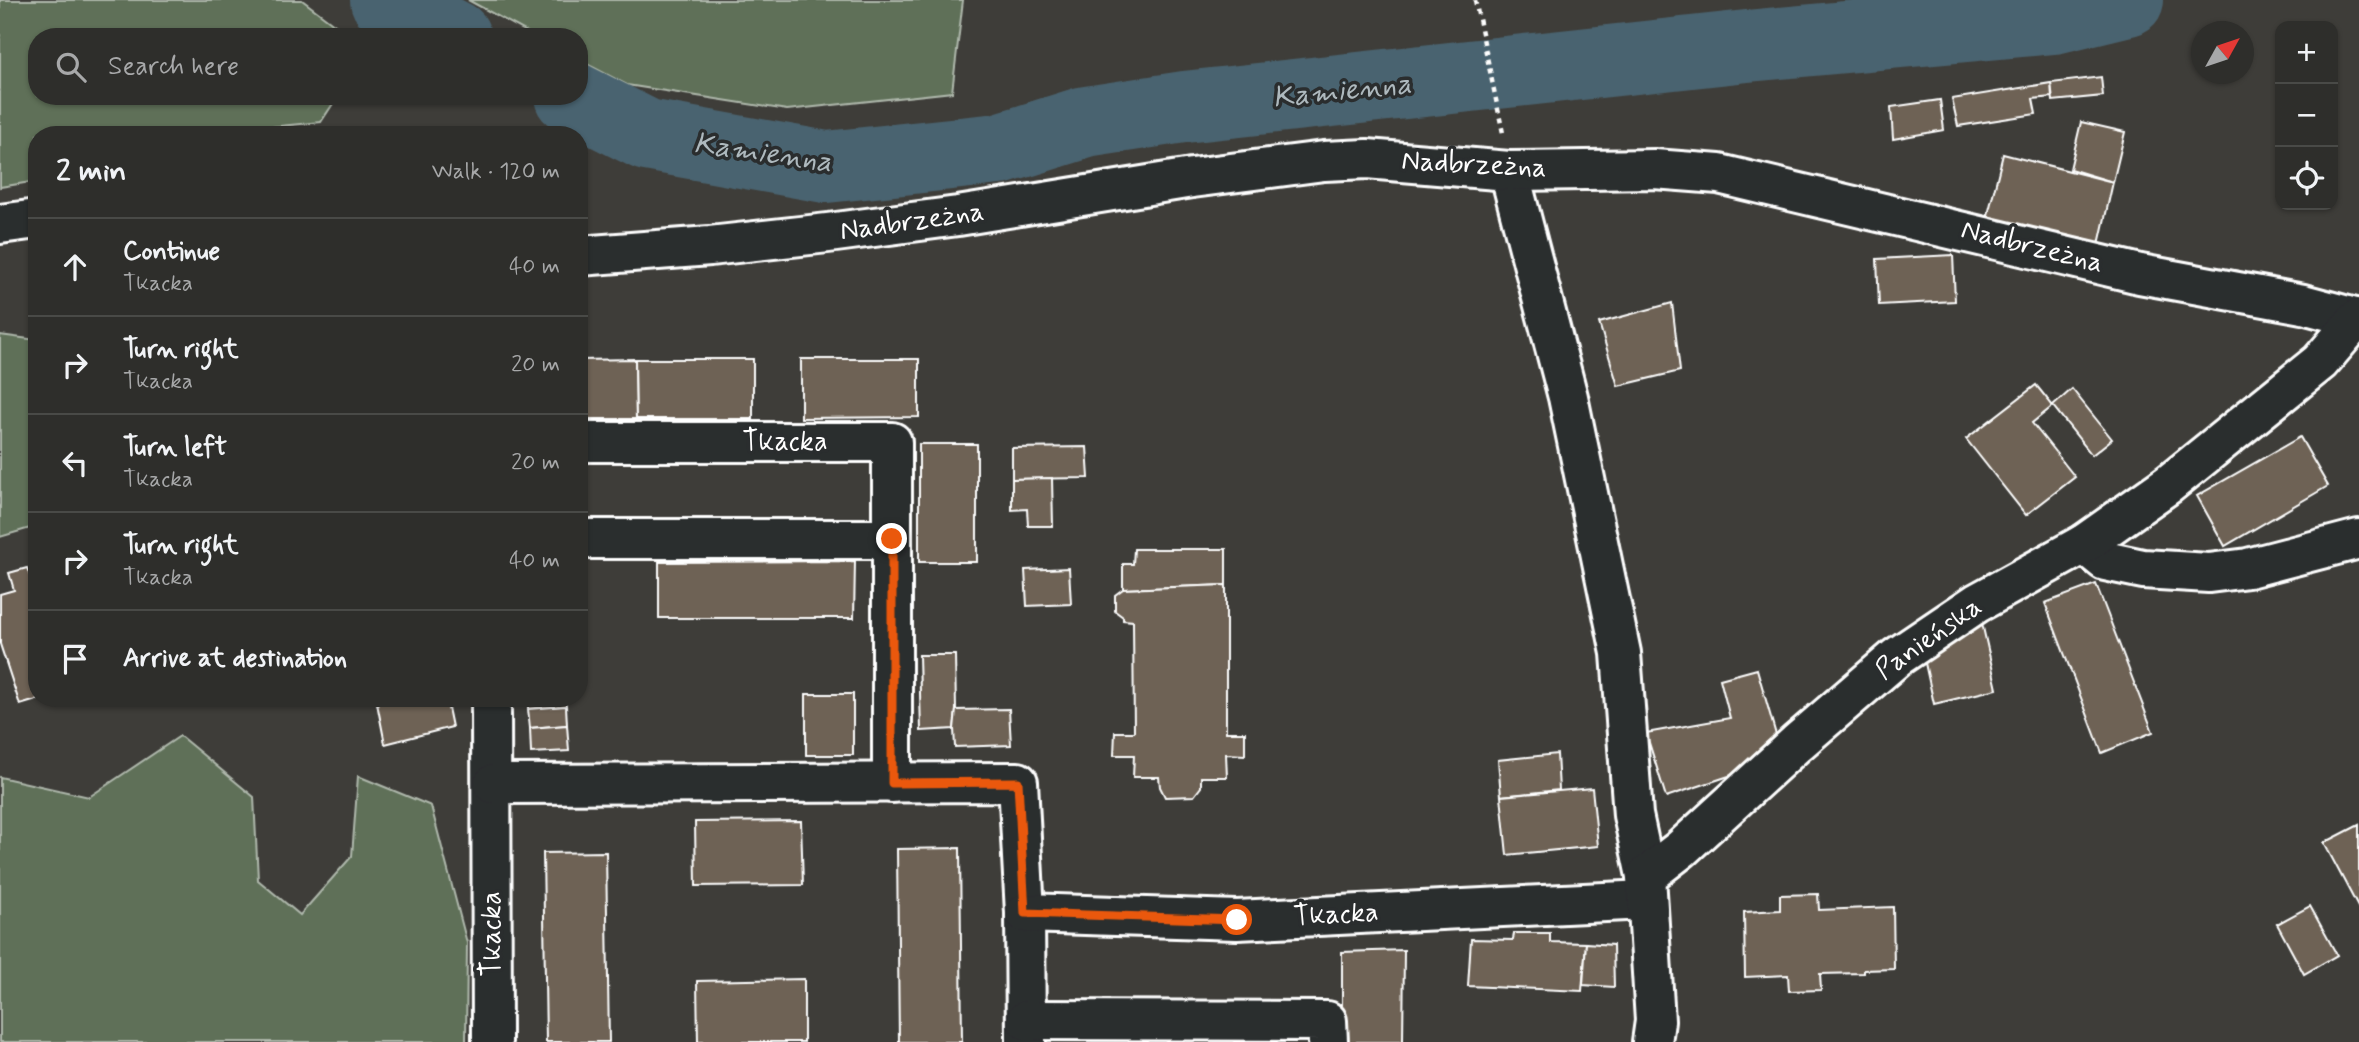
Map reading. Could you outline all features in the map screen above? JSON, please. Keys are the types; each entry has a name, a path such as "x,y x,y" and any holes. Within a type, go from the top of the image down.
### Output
{"street":[{"name":"Nadbrzeżna","path":"588,255 828,233 958,216 1192,178 1324,160 1507,155 1719,174 2140,274 2304,304 2358,319"},
{"path":"1507,155 1568,397 1621,653 1633,815 1646,888 1655,1021 1652,1042"},
{"path":"0,224 28,220"},
{"name":"Panieńska","path":"1646,888 1681,849 1797,743 1897,657 1977,603 2084,544 2169,484 2320,362 2358,319"},
{"name":"Tkacka","path":"588,442 892,442 892,783"},
{"path":"588,539 892,539"},
{"path":"2084,544 2105,561 2143,569 2209,573 2248,569 2359,539"},
{"name":"Tkacka","path":"491,707 492,1042"},
{"path":"493,784 1018,782 1025,913 1026,1031 1327,1021 1328,1042"},
{"name":"Tkacka","path":"1025,913 1237,920 1646,888"}],"path":[{"path":"1475,0 1507,155"}],"green space":[{"path":"0,0 302,0 339,28 28,28 28,105 332,105 321,122 280,126 28,126 28,182 0,187"},
{"path":"468,0 963,0 952,92 787,110 627,85 588,65 588,28 519,28"},
{"path":"0,335 28,339 28,529 0,537"},
{"path":"180,736 254,797 258,880 300,915 352,856 358,776 431,806 467,943 466,1042 0,1042 0,777 89,797"}],"building":[{"path":"2101,77 2103,96 2053,101 2051,83"},
{"path":"2051,83 2052,97 2033,99 2036,114 1958,126 1952,99"},
{"path":"1940,100 1944,130 1893,139 1891,107"},
{"path":"2081,122 2125,132 2113,182 2070,169"},
{"path":"2003,154 2113,182 2098,249 1986,223"},
{"path":"1953,255 1955,301 1879,305 1877,259"},
{"path":"1672,303 1680,371 1618,386 1599,323"},
{"path":"635,359 636,419 588,419 588,360"},
{"path":"635,359 753,359 753,419 636,419"},
{"path":"801,359 919,359 919,417 801,418"},
{"path":"2036,385 2053,406 2032,423 2075,477 2026,515 1966,439"},
{"path":"2072,389 2112,439 2092,455 2053,406"},
{"path":"2300,437 2328,486 2225,546 2197,496"},
{"path":"919,444 977,444 977,562 919,562"},
{"path":"1087,447 1089,478 1012,479 1012,448"},
{"path":"1052,478 1053,526 1028,526 1027,509 1012,510 1012,479"},
{"path":"1134,549 1226,549 1226,585 1123,589 1123,564 1133,564"},
{"path":"855,561 854,618 659,618 659,562"},
{"path":"27,568 28,571 28,703 20,705 0,644 0,594 14,590 9,573"},
{"path":"1069,568 1071,604 1027,606 1025,570"},
{"path":"2096,584 2153,732 2102,753 2045,603"},
{"path":"1226,585 1226,732 1245,732 1245,755 1226,754 1227,777 1201,777 1201,787 1194,796 1165,797 1159,777 1133,777 1134,755 1114,755 1115,732 1134,732 1133,621 1123,620 1115,611 1115,595 1123,589"},
{"path":"1982,623 1997,689 1934,704 1923,654"},
{"path":"919,655 955,655 954,729 921,731"},
{"path":"1757,669 1778,742 1747,770 1666,797 1646,733 1730,718 1720,679"},
{"path":"806,694 853,694 853,755 806,755"},
{"path":"378,707 448,707 452,727 385,744"},
{"path":"566,707 567,725 530,728 528,709"},
{"path":"1009,709 1011,745 955,747 956,710"},
{"path":"567,725 569,751 531,753 530,728"},
{"path":"1557,754 1559,790 1501,796 1498,760"},
{"path":"1592,788 1598,846 1507,855 1501,796"},
{"path":"801,821 803,885 696,886 695,822"},
{"path":"2359,825 2359,906 2358,907 2324,843"},
{"path":"960,848 962,1042 899,1042 897,849"},
{"path":"606,852 609,1042 546,1042 543,853"},
{"path":"1818,894 1819,910 1893,907 1894,969 1820,974 1821,990 1789,991 1788,975 1745,977 1744,912 1780,910 1780,895"},
{"path":"2310,906 2337,955 2304,974 2277,924"},
{"path":"1514,933 1550,933 1550,942 1586,943 1582,991 1468,986 1471,939 1513,940"},
{"path":"1586,943 1613,945 1614,987 1583,985"},
{"path":"1404,950 1403,1042 1342,1042 1342,952"},
{"path":"804,979 804,1042 698,1042 697,981"},
{"path":"1234,1035 1297,1035 1297,1042 1234,1042"}],"waterway":[{"name":"Kamienna","path":"386,0 438,28"},
{"name":"Kamienna","path":"588,105 647,135 826,167 999,149 1086,122 1184,107 1747,46 2054,18 2128,0"}],"route":[{"path":"892,539 892,783 1018,782 1025,913 1237,920"}]}
